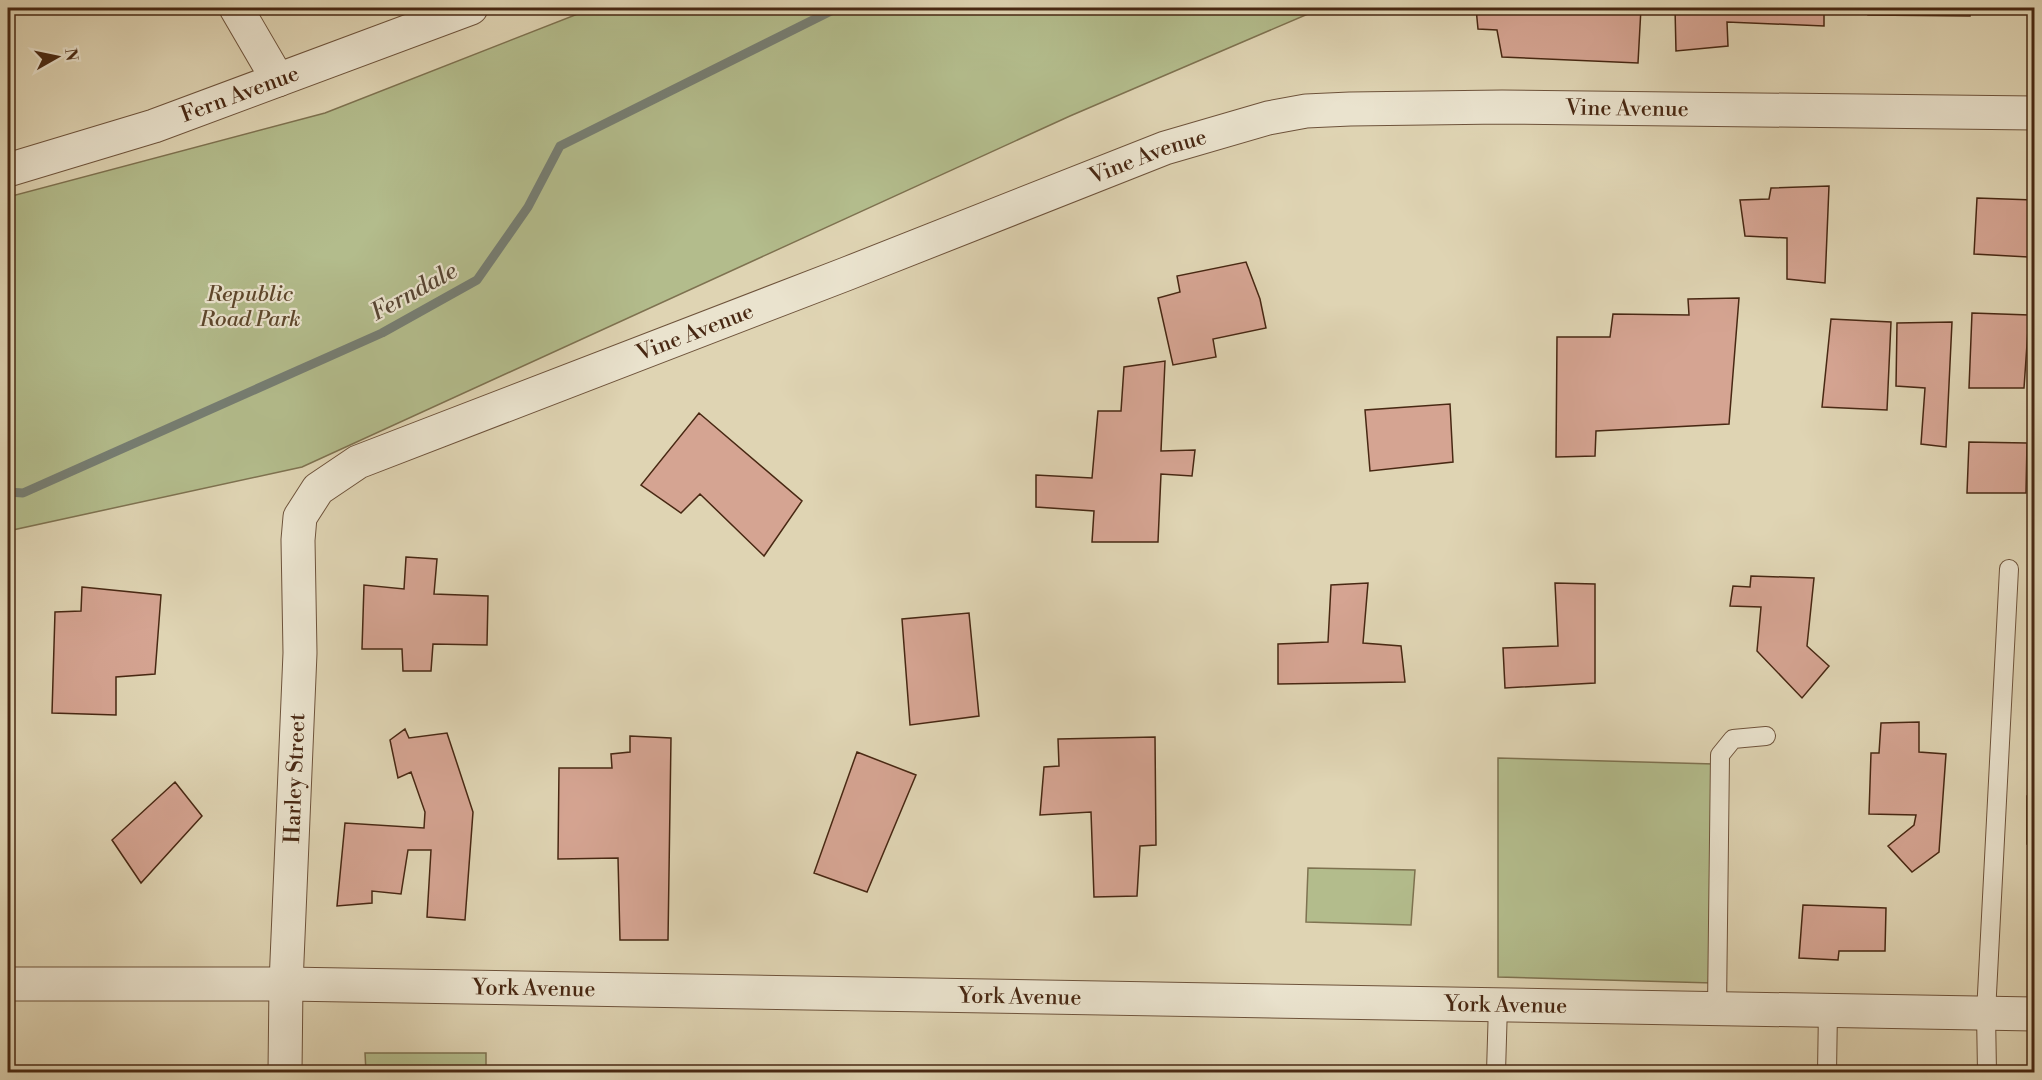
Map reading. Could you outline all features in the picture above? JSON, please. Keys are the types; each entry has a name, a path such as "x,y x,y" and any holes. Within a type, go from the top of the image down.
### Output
{"street":[{"path":"236,8 278,80"},
{"name":"Fern Avenue","path":"8,170 154,126 471,8"},
{"name":"Vine Avenue","path":"318,489 358,462 382,451 846,274 1165,148 1268,118 1317,110 1479,108 2034,113"},
{"name":"Harley Street","path":"285,1072 286,984 300,653 298,540 300,518 318,489"},
{"name":"York Avenue","path":"8,984 286,984 2034,1014"}],"lane":[{"path":"1987,1072 1986,1013 2009,569"},
{"path":"1717,1008 1720,755 1733,739 1766,736"},
{"path":"1496,1072 1498,1005"},
{"path":"1827,1072 1828,1010"}],"green space":[{"name":"Republic Road Park","path":"593,8 1322,8 1070,116 302,467 8,531 8,197 325,113"},
{"path":"1498,758 1714,764 1713,983 1498,977"},
{"path":"1308,868 1415,870 1411,925 1306,922"},
{"path":"365,1053 486,1053 486,1072 366,1072"}],"building":[{"path":"1476,8 1641,8 1638,63 1502,57 1497,30 1478,29"},
{"path":"1675,8 1824,8 1824,26 1727,22 1728,46 1676,51"},
{"path":"1868,8 1970,8 1970,16 1868,15"},
{"path":"2023,8 2034,8 2034,14"},
{"path":"1829,186 1825,283 1787,279 1787,238 1745,236 1740,200 1769,199 1771,188"},
{"path":"1977,198 2034,200 2028,257 1974,254"},
{"path":"1246,262 1260,299 1266,328 1213,339 1216,357 1173,365 1158,298 1180,292 1177,276"},
{"path":"1739,298 1729,424 1596,431 1595,456 1556,457 1557,337 1610,337 1613,314 1689,315 1688,299"},
{"path":"1972,313 2029,315 2024,388 1969,388"},
{"path":"1831,319 1891,322 1887,410 1822,407"},
{"path":"1952,322 1946,447 1921,444 1925,388 1896,386 1897,323"},
{"path":"1165,361 1161,451 1195,450 1192,476 1161,474 1158,542 1092,542 1094,511 1036,507 1036,475 1092,478 1098,411 1121,411 1124,367"},
{"path":"1450,404 1453,462 1370,471 1365,410"},
{"path":"699,413 802,501 764,556 700,494 681,513 641,485"},
{"path":"1969,442 2027,443 2026,493 1967,493"},
{"path":"406,557 437,559 434,594 488,596 487,645 433,644 431,671 403,671 402,649 362,649 364,585 404,589"},
{"path":"1751,576 1814,578 1807,646 1829,666 1802,698 1757,651 1761,607 1730,606 1733,586 1750,587"},
{"path":"1368,583 1363,643 1401,646 1405,682 1278,684 1278,644 1328,642 1331,585"},
{"path":"1555,583 1595,584 1595,683 1505,688 1503,648 1558,646"},
{"path":"82,587 161,595 155,674 116,677 116,715 52,713 55,612 81,611"},
{"path":"969,613 979,716 910,725 902,619"},
{"path":"1919,722 1919,752 1946,754 1939,852 1912,872 1888,846 1914,825 1916,815 1869,814 1871,753 1879,753 1881,723"},
{"path":"405,729 409,738 447,733 473,812 465,920 427,917 431,850 408,850 401,894 372,891 372,903 337,906 345,823 424,828 425,812 411,772 398,778 390,740"},
{"path":"630,736 671,738 668,940 620,940 618,858 558,859 559,768 612,768 611,754 630,752"},
{"path":"1155,737 1156,845 1140,846 1137,896 1094,897 1091,812 1040,815 1044,767 1059,766 1058,739"},
{"path":"857,752 916,775 867,892 814,873"},
{"path":"175,782 202,816 141,883 112,840"},
{"path":"2027,796 2034,796 2034,845 2027,844"},
{"path":"1803,905 1886,908 1885,951 1839,951 1838,960 1799,958"}],"waterway":[{"name":"Ferndale","path":"8,492 23,493 382,333 477,280 528,207 560,146 837,8"}]}
